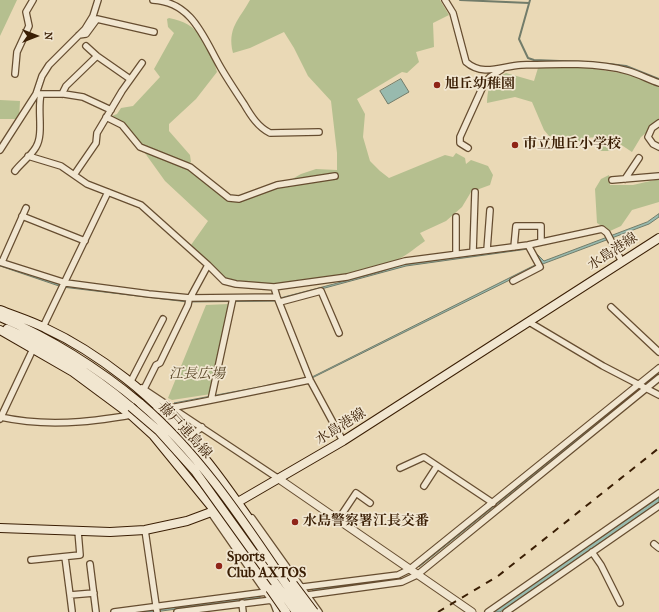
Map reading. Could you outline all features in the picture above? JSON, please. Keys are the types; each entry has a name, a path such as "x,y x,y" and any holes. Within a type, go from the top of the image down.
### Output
{"main road":[{"name":"水島港線","path":"0,528 78,531 145,530 187,521 238,502 343,441 659,238"},
{"path":"0,310 43,327 78,347 128,380 160,410 188,439 238,502 314,612"},
{"name":"藤戸連島線","path":"0,317 26,328 82,359 109,378 141,404 184,446 213,481 305,612"},
{"name":"藤戸連島線","path":"0,326 24,336 51,351 111,390 131,411 159,431 195,471 296,612"},
{"path":"0,330 72,372 131,411 153,435 213,512 268,591 286,612"}],"street":[{"path":"15,74 16,52 29,26 26,12 32,0"},
{"path":"15,171 35,149 39,138 38,106 42,76 49,65 79,35 93,16 98,0"},
{"path":"153,0 166,2 192,17 202,32 220,67 250,114 265,130 270,133 319,132"},
{"path":"445,0 453,13 466,62 477,69 503,69 518,66 583,65 628,71 659,83"},
{"path":"79,35 86,34 98,19 154,32"},
{"path":"86,46 96,56 130,79"},
{"path":"62,94 66,86 96,56"},
{"path":"74,175 96,143 97,133 106,116 142,63"},
{"path":"468,148 460,143 460,137 484,84 490,77 503,69"},
{"path":"39,94 62,94 83,97 110,110"},
{"path":"0,150 39,94"},
{"path":"106,116 122,125 140,147 190,166 229,198 239,199 277,185 335,176"},
{"path":"659,123 652,128 648,137 653,144 659,147"},
{"path":"28,156 61,166 87,184 141,205 224,281 236,284 274,287 347,278 406,261 514,247 530,248 541,242 602,229 609,237 622,262"},
{"path":"625,179 639,158"},
{"path":"612,180 659,176"},
{"path":"43,327 66,283 108,192"},
{"path":"472,252 475,192"},
{"path":"26,208 1,262 66,283 189,300 278,299 322,291 339,333"},
{"path":"487,250 490,210"},
{"path":"22,216 85,241"},
{"path":"456,217 456,254"},
{"path":"514,247 516,226 541,226 541,242"},
{"path":"513,281 540,267 540,264 530,248"},
{"path":"144,389 156,365 160,362 189,300 208,266"},
{"path":"274,287 310,379 343,441"},
{"path":"212,399 233,300"},
{"path":"611,307 659,352"},
{"path":"163,319 128,380 202,426 472,612"},
{"path":"529,322 536,324 603,366 659,395"},
{"path":"33,349 1,417 17,421 39,423 92,422 131,411 173,408 310,379"},
{"path":"114,612 157,609 268,591 398,575 410,570 659,368"},
{"path":"177,612 402,582 417,575 659,378"},
{"path":"188,439 202,426"},
{"path":"400,468 424,457 492,503"},
{"path":"424,486 437,466"},
{"path":"338,520 356,493 370,503"},
{"path":"488,612 659,493"},
{"path":"238,502 258,524 319,612"},
{"path":"506,612 629,525 659,506"},
{"path":"624,518 629,525"},
{"path":"145,530 157,609"},
{"path":"32,560 80,555 78,531"},
{"path":"592,552 601,565 620,603"},
{"path":"65,556 72,611"},
{"path":"90,564 96,612"},
{"path":"268,591 276,612"},
{"path":"70,595 94,592"},
{"path":"242,604 243,612"}],"green space":[{"path":"0,0 17,0 0,36"},
{"path":"250,0 440,0 449,15 433,23 434,47 416,52 419,62 407,73 402,72 357,99 365,114 363,137 370,161 389,178 445,155 453,157 456,153 465,158 466,164 471,160 488,166 493,175 490,185 471,192 462,207 446,221 420,233 425,241 413,250 391,263 376,268 357,273 310,281 263,284 244,283 229,280 220,274 191,245 208,221 165,181 142,149 190,169 229,199 278,187 301,174 316,169 337,170 337,153 331,101 308,76 284,32 250,48 233,53 233,31 238,19"},
{"path":"169,18 188,25 196,30 207,44 217,72 196,99 169,124 169,131 190,155 191,162 188,164 141,146 109,117 117,114 121,108 133,106 160,77 154,69 174,33 168,27 167,19"},
{"path":"582,67 627,74 659,85 659,122 641,137 632,152 617,142 610,151 599,151 598,137 584,138 584,141 576,142 568,137 549,136 544,130 532,102 515,97 487,103 488,92 491,84 493,81 506,73 534,81 538,68"},
{"path":"0,100 20,101 19,119 0,119"},
{"path":"609,175 610,185 633,185 659,179 659,202 632,210 621,226 610,231 597,223 595,189 601,179"},
{"name":"江長広場","path":"229,304 211,394 172,400 168,398 206,305"}],"water":[{"path":"401,79 409,92 388,104 380,91"},
{"path":"659,214 659,217 649,224 540,265 312,378 177,405 174,403 312,377 541,262 528,249 406,266 277,301 188,302 62,287 0,266 0,263 63,284 152,296 280,298 380,272 406,263 527,247 532,249 544,261 647,222"},
{"path":"632,393 633,395 419,567 418,566"},
{"path":"659,498 659,502 500,612 493,612"},
{"path":"400,577 402,580 313,591 312,588"},
{"path":"260,596 260,598 154,612 136,612"}],"waterway":[{"path":"460,0 529,3"},
{"path":"530,0 519,39 528,58 534,60 585,62"},
{"path":"609,64 626,66 659,79"}],"railway":[{"path":"438,612 498,576 659,448"}],"place":[{"name":"旭丘幼稚園","path":"437,85"},
{"name":"市立旭丘小学校","path":"515,145"},
{"name":"水島警察署江長交番","path":"295,522"},
{"name":"Sports Club AXTOS","path":"219,566"}]}
